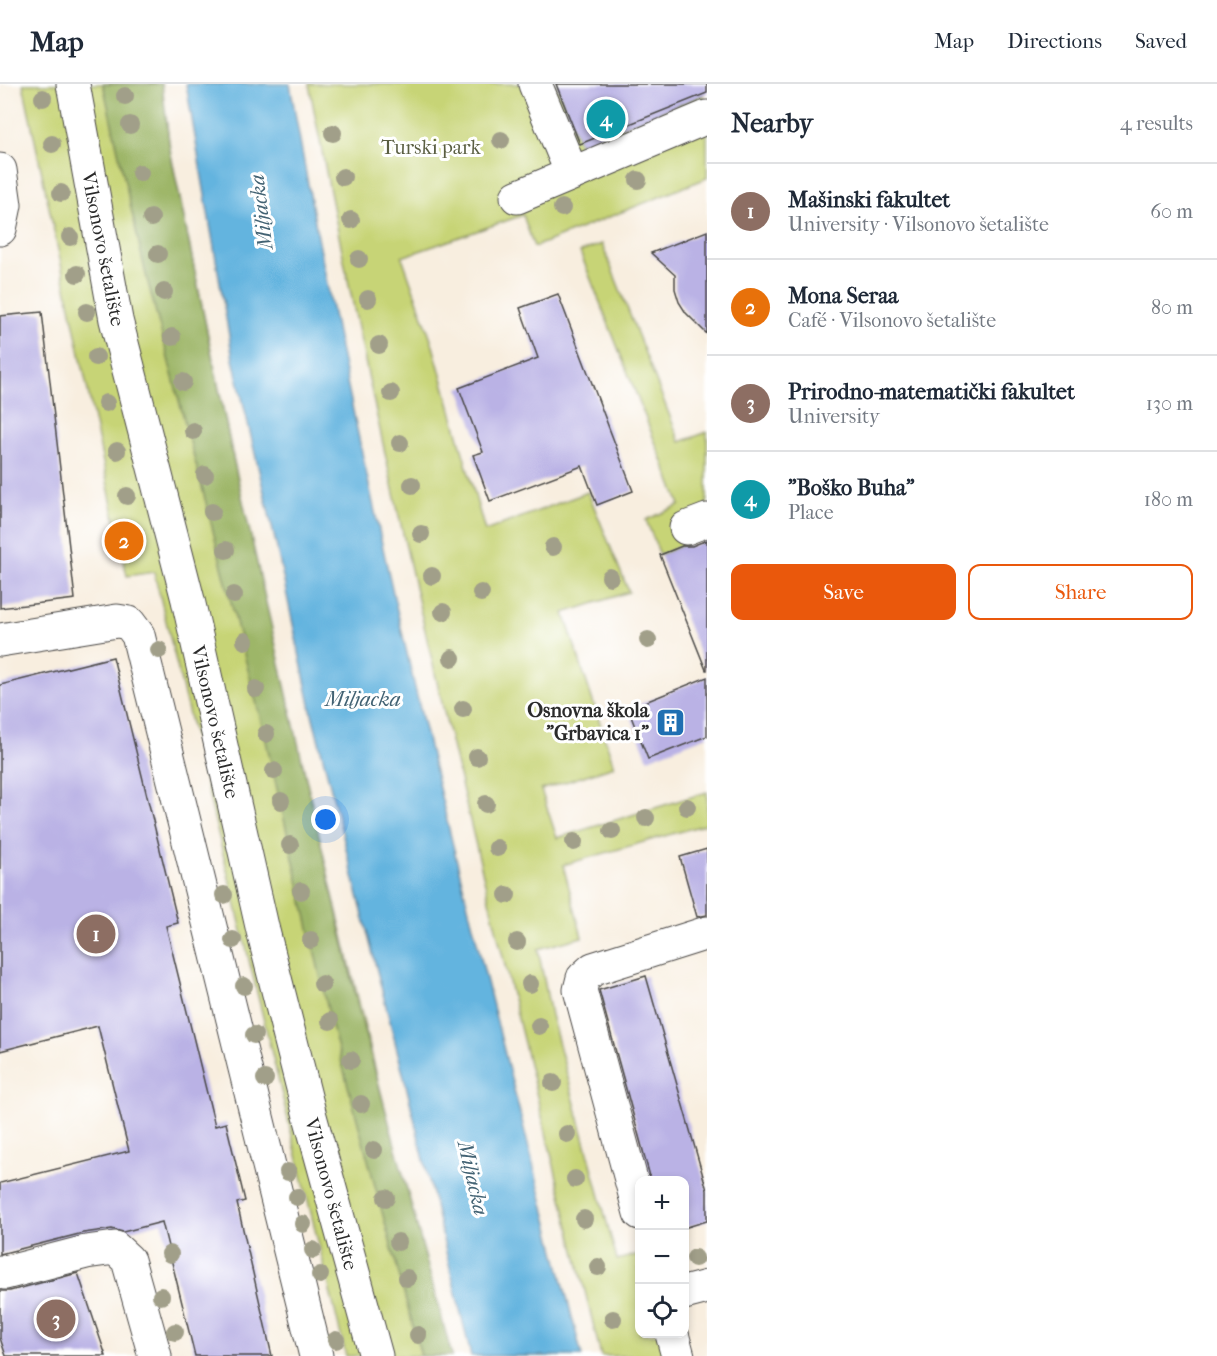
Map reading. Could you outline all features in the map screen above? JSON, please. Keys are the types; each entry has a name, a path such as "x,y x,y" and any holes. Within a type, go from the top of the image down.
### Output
{"street":[{"name":"Vilsonovo šetalište","path":"73,84 116,320 188,600 262,931 376,1356"},
{"path":"535,84 572,174"},
{"path":"517,197 707,117"},
{"path":"0,170 5,205 0,229"},
{"path":"0,640 117,621 129,623 138,635 316,1356"},
{"path":"635,1198 580,990 583,978 593,969 707,933"},
{"path":"260,1126 310,1116"},
{"path":"0,1272 5,1273 86,1252 115,1248 128,1260 155,1356"},
{"path":"689,1292 707,1287"},
{"path":"673,1338 678,1356"}],"green space":[{"path":"23,84 161,84 170,150 266,619 445,1356 346,1356 154,572 127,576"},
{"path":"103,84 162,84 170,150 232,453 360,1015 452,1356 421,1356 331,1023 266,741 146,275"},
{"name":"Turski park","path":"309,84 556,84 580,144 703,95 707,106 707,178 534,247 523,215 402,257 431,339 485,531 588,492 629,592 564,613 614,766 541,790 557,838 707,792 707,824 563,865 582,937 538,949 551,1015 617,1260 635,1255 635,1338 661,1338 666,1356 601,1356 446,722 374,404"},
{"path":"602,244 680,442 707,432 707,536 660,555 646,520 680,505 580,252"}],"water":[{"name":"Miljacka","path":"186,84 290,84 319,245 386,564 501,1040 582,1356 471,1356 407,1089 312,714 233,359"}],"building":[{"path":"556,84 707,84 707,93 580,144"},
{"path":"707,231 707,334 686,313 679,302 675,289 675,275 651,253"},
{"path":"558,294 633,491 597,505 582,466 490,501 473,455 483,452 459,388 538,358 520,308"},
{"path":"42,312 75,599 0,608 0,316"},
{"path":"707,540 706,670 660,555 682,546 692,546"},
{"path":"113,657 178,923 166,926 215,1126 226,1123 245,1201 237,1203 272,1356 195,1356 162,1222 123,1232 112,1229 83,1233 0,1254 0,1183 129,1151 98,1026 0,1051 0,685"},
{"name":"Osnovna škola \"Grbavica 1\"","path":"707,677 707,736 648,759 628,709"},
{"path":"707,849 707,915 697,917 680,857"},
{"path":"646,976 707,1190 707,1221 689,1226 689,1176 650,1176 599,990"},
{"path":"78,1273 106,1356 6,1356 0,1338 0,1291 10,1291"}],"place":[{"name":"\"Boško Buha\"","path":"606,119"},
{"name":"Mona Seraa","path":"124,541"},
{"name":"Osnovna škola \"Grbavica 1\"","path":"670,722"},
{"name":"Mašinski fakultet","path":"96,934"},
{"name":"Prirodno-matematički fakultet","path":"56,1319"}]}
